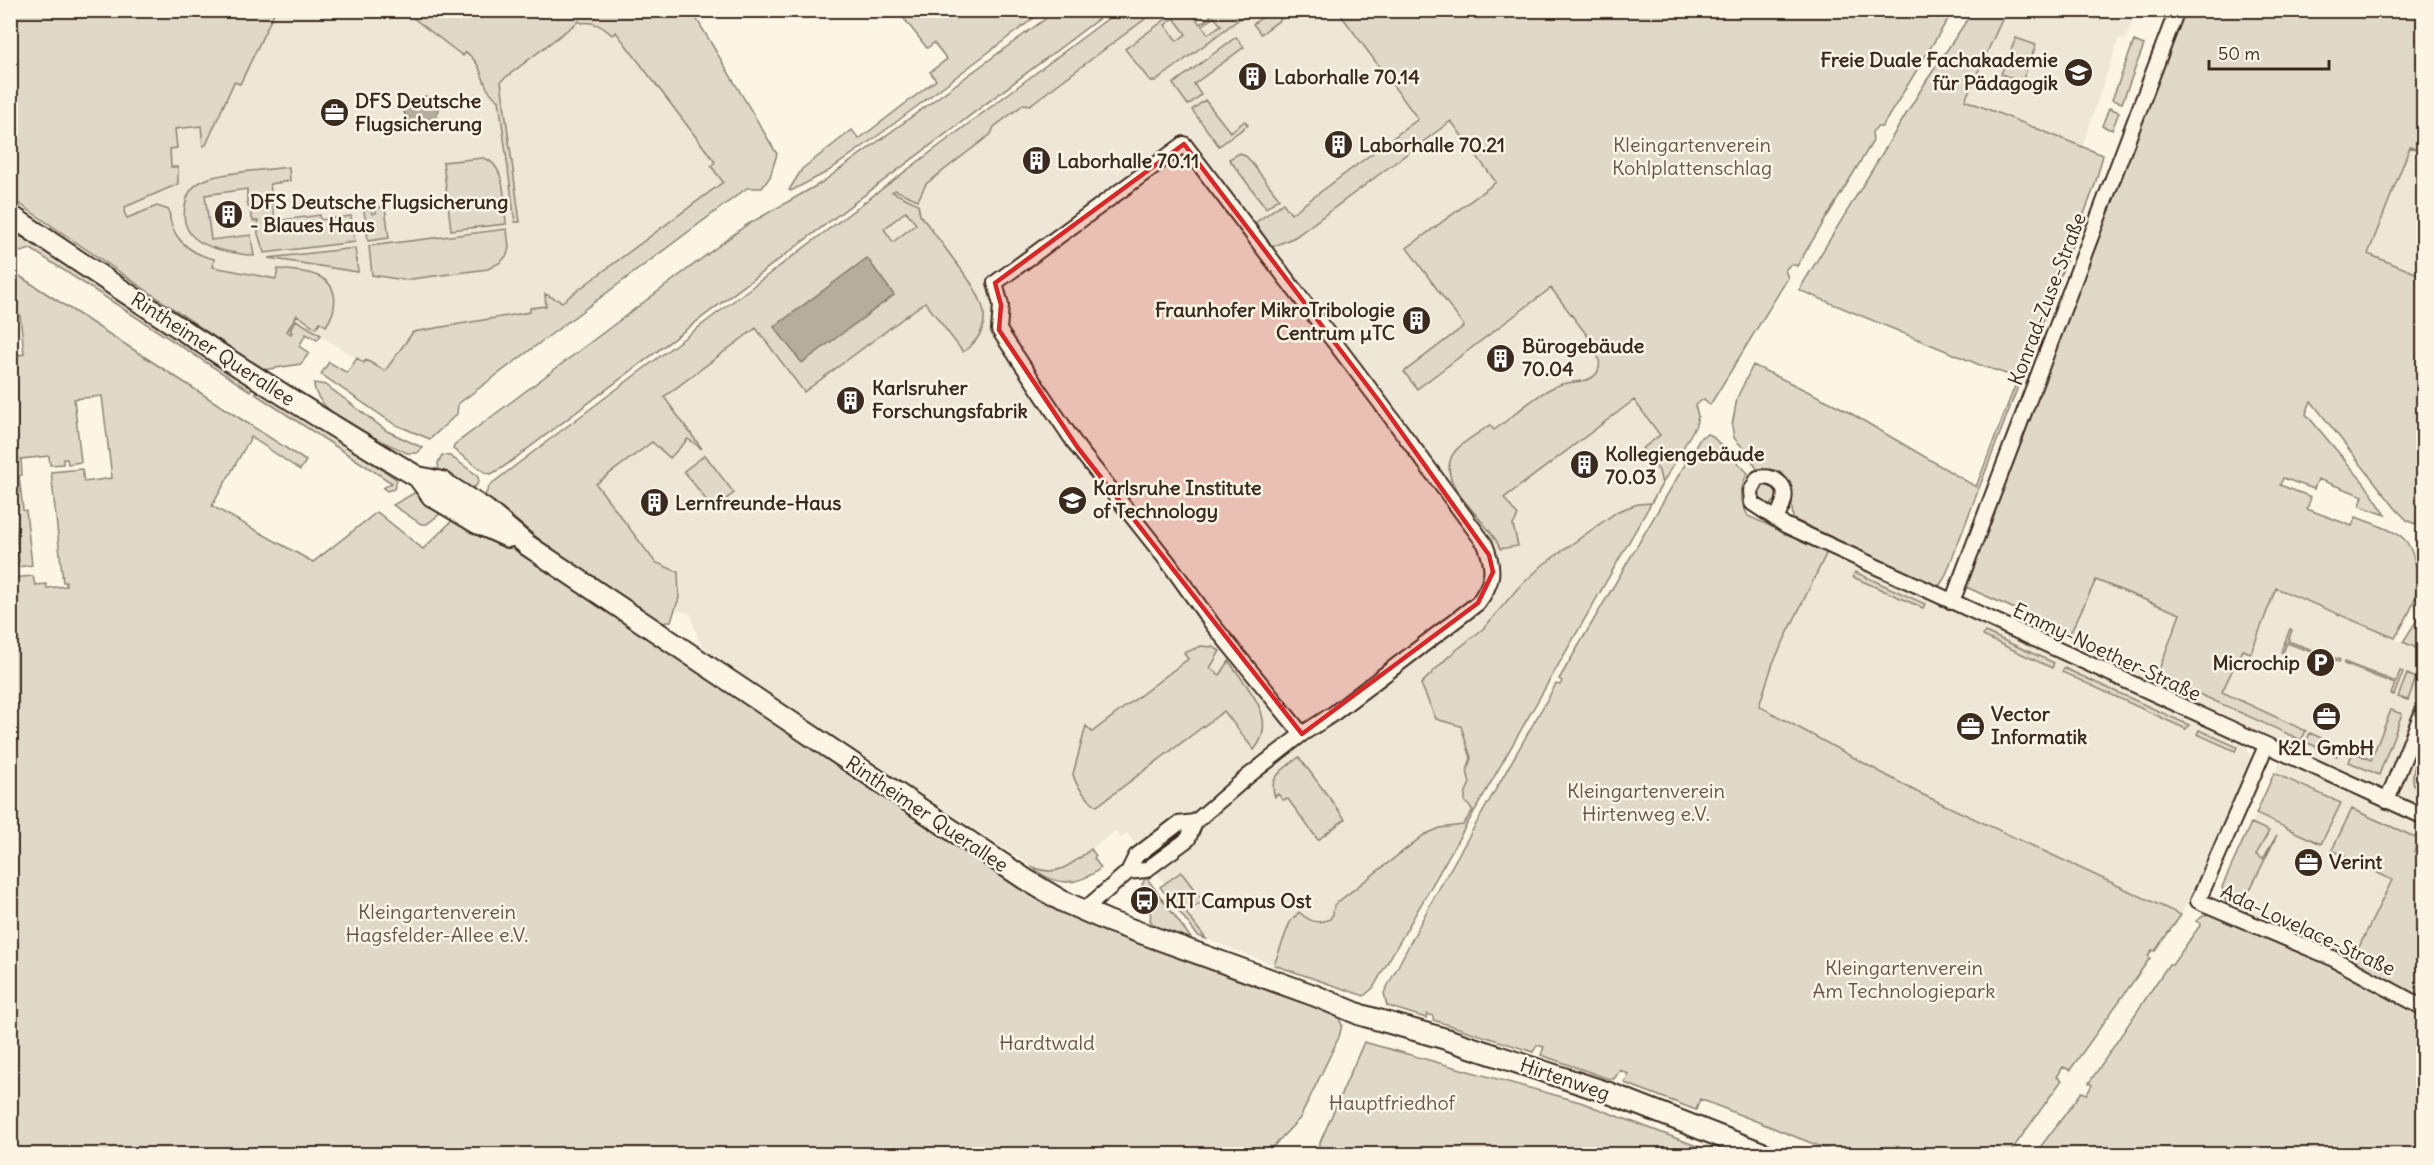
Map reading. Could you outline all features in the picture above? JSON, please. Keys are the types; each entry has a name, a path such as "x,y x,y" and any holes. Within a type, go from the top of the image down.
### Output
{"street":[{"name":"Konrad-Zuse-Straße","path":"1952,602 2178,10"},
{"path":"1083,911 1128,872 1146,870 1188,839 1195,822 1247,777 1478,603 1487,590 1493,572 1485,544 1380,401 1184,144 995,283 1001,305 999,330 1078,448 1168,562 1213,625 1302,735"},
{"name":"Rintheimer Querallee","path":"10,215 175,324 418,477 442,482 468,498 486,510 526,546 1025,879 1083,911 1316,996 1361,1015"},
{"name":"Emmy-Noether-Straße","path":"1776,519 1952,602 2424,817"},
{"path":"2387,801 2424,708"},
{"name":"Ada-Lovelace-Straße","path":"2266,746 2198,901 2330,957 2424,1008"},
{"name":"Hirtenweg","path":"1361,1015 1446,1039 1609,1094 1765,1155"}],"highlighted area":[{"path":"1184,144 1379,401 1489,555 1493,572 1478,603 1302,734 1078,448 999,330 1001,305 995,283"}],"shaded area":[{"path":"240,11 588,11 616,32 734,187 548,325 546,306 530,308 530,312 505,315 385,372 366,360 364,363 305,326 294,343 104,218"},
{"name":"Karlsruhe Institute of Technology","path":"1133,11 1400,11 1698,410 1696,425 1382,966 1328,985 1206,939 1127,833 1121,838 1115,831 1065,869 1048,872 1031,866 772,697 706,651 699,641 690,613 676,611 668,623 493,491"},
{"path":"2006,11 2137,11 2125,40 2119,38 2082,147 1965,100"},
{"path":"425,96 433,99 437,105 438,112 435,120 421,125 408,122 404,112 405,107"},
{"path":"2410,147 2423,152 2423,276 2368,254"},
{"path":"867,258 894,295 802,363 774,327"},
{"path":"1827,552 2242,742 2251,758 2249,767 2181,915 1917,792 1759,706 1773,663"},
{"path":"2095,580 2180,615 2276,588 2423,651 2423,1001 2355,962 2232,909 2226,903 2222,887 2286,749 2064,650"}],"green space":[{"path":"10,11 275,11 240,84 234,82 206,145 203,146 201,126 175,129 177,148 170,149 171,167 178,167 178,184 125,207 124,212 127,218 157,206 169,210 170,220 177,236 196,253 214,259 213,267 276,279 278,269 316,275 326,281 335,299 333,313 326,326 320,322 316,328 297,315 287,331 291,334 290,330 296,320 321,335 317,340 306,334 299,346 309,353 301,364 263,370 11,198"},
{"path":"404,11 692,11 777,154 770,177 762,188 747,188 458,404 457,414 430,439 394,424 321,374 329,362 347,373 357,358 364,363 366,360 385,371 413,332 530,312 530,308 546,306 545,294 562,302 723,182 711,166 715,162 616,32 612,35 598,25 579,21 501,81 520,222 515,222 499,100 488,89 471,56 466,52 463,56"},
{"path":"898,11 1043,11 827,172 789,190 802,169 852,130 859,139 936,80 930,72 947,59 934,43 927,48"},
{"path":"1050,11 1109,11 502,468 491,474 486,473 453,449 454,445 745,226 821,183 1045,19"},
{"path":"1118,11 1153,11 1030,105 1024,104 994,127 991,134 926,184 918,200 895,190 892,192 918,204 920,215 963,271 978,295 984,318 982,330 975,341 963,352 925,302 804,392 756,328 664,397 702,449 688,439 670,458 652,442 596,484 655,562 678,572 679,598 671,621 661,624 560,556 485,495 490,485","holes":["906,211 916,224 893,242 884,229"]},
{"path":"1177,11 1190,11 1200,24 1211,16 1207,11 1250,11 1156,81 1150,81 1125,49","holes":["1214,17 1221,25 1208,34 1202,26","1174,18 1186,34 1177,41 1165,25"]},
{"path":"1271,11 1281,11 1285,16 1261,34 1253,24"},
{"name":"Kleingartenverein Kohlplattenschlag","path":"1338,11 1953,11 1882,127 1877,127 1872,132 1873,141 1797,266 1791,264 1785,270 1788,278 1710,405 1704,399 1695,405 1698,416 1696,425 1373,988 1364,996 1274,965 1290,922 1299,912 1313,921 1321,922 1330,919 1334,905 1424,835 1440,828 1463,825 1473,810 1465,802 1465,794 1470,783 1467,771 1471,758 1461,726 1436,719 1421,684 1449,656 1484,628 1518,588 1544,564 1618,511 1638,504 1651,503 1662,484 1659,471 1642,449 1660,435 1634,400 1504,498 1518,516 1513,525 1518,546 1500,549 1497,541 1456,488 1449,469 1450,459 1460,446 1490,425 1494,430 1551,388 1588,380 1597,373 1600,363 1590,339 1551,288 1417,389 1404,372 1464,326 1407,248 1496,182 1451,121 1295,237 1272,247 1255,223 1283,203 1291,214 1418,119"},
{"path":"1973,11 2006,11 1965,100 2103,155 2094,188 1945,577 1940,585 1936,586 1793,519 1790,482 1779,471 1757,469 1734,438 1732,426 1737,398 1753,365 1840,407 1976,487 2018,378 1980,365 1799,290 1925,83"},
{"path":"2185,11 2423,11 2423,152 2410,147 2368,254 2423,276 2423,527 2408,521 2396,509 2311,401 2306,414 2365,484 2386,515 2360,506 2363,496 2318,479 2314,489 2283,478 2280,485 2311,497 2307,509 2352,526 2356,517 2388,529 2403,538 2410,548 2417,570 2417,591 2411,610 2395,638 2276,588 2251,653 2242,650 2222,692 2306,731 2301,740 2157,675 2180,614 2096,580 2070,634 1964,586"},
{"path":"1236,37 1244,47 1194,84 1201,95 1188,105 1173,84"},
{"path":"2016,38 2036,45 2022,82 2001,74"},
{"path":"2134,41 2144,45 2122,103 2112,100"},
{"path":"1205,100 1230,132 1245,121 1248,125 1219,146 1192,110"},
{"path":"2109,108 2119,112 2112,130 2102,126"},
{"path":"1240,153 1247,157 1279,198 1266,208 1229,159"},
{"path":"483,158 491,162 500,176 503,185 506,224 451,230 443,162"},
{"path":"289,167 290,181 270,184 275,221 320,215 320,220 351,216 355,242 264,253 258,234 258,221 253,221 247,202 247,189 205,195 211,240 251,235 254,256 216,249 194,238 187,229 184,217 187,198 199,183 224,175"},
{"path":"385,207 389,238 368,241 364,210 371,209 372,214 376,213 376,208"},
{"path":"507,229 509,248 507,255 501,262 488,269 404,280 372,275 369,246"},
{"path":"11,234 24,238 254,385 250,391 31,249 20,252 11,245"},
{"path":"355,248 358,272 268,258"},
{"path":"10,270 306,461 300,470 251,437 212,506 313,562 377,512 423,549 455,518 529,556 1058,909 1082,921 1338,1016 1342,1025 1339,1037 1300,1118 1266,1154 11,1154 11,578 33,576 35,585 46,584 47,588 66,586 66,582 63,582 51,472 82,469 84,482 112,478 102,396 74,399 81,462 68,464 67,459 63,459 63,464 50,465 49,456 21,459 22,475 19,476 23,510 26,511 32,565 11,568 11,564 19,562 10,480 11,356 24,354 20,315 11,315"},
{"path":"314,383 326,385 387,431 423,448 417,453 407,453 366,434 325,406 317,395"},
{"path":"259,389 395,478 397,481 394,489 387,491 383,488 392,483 255,394"},
{"path":"1711,435 1748,473 1741,494 1748,516 1827,552 1773,663 1759,706 1917,792 2181,915 2155,951 2152,950 2148,956 2150,958 2070,1070 2063,1067 2057,1077 2062,1080 2009,1154 1839,1154 1700,1099 1696,1110 1625,1083 1628,1074 1620,1070 1614,1079 1609,1079 1541,1055 1544,1047 1537,1045 1533,1052 1433,1020 1433,1016 1427,1014 1426,1018 1387,1006 1384,993 1432,901 1556,684 1560,685 1562,681 1559,679 1701,437"},
{"path":"442,455 450,456 477,475 479,481 476,486 468,490 439,472 438,463"},
{"path":"705,455 734,493 713,509 684,471"},
{"path":"1763,485 1771,485 1777,491 1777,499 1771,505 1763,505 1757,499 1757,491"},
{"path":"416,492 445,510 427,524 421,524 393,505"},
{"path":"1855,572 1925,604 1923,608 1853,577"},
{"path":"2423,610 2423,651 2403,642"},
{"path":"2290,629 2292,630 2288,641 2340,660 2339,662 2287,643 2283,653 2281,652"},
{"path":"1985,632 2054,663 2052,668 1983,636"},
{"path":"1201,646 1213,647 1220,651 1210,668 1220,675 1229,661 1258,704 1264,727 1254,750 1224,711 1097,806 1082,792 1073,774 1086,726 1092,732 1188,659 1184,653"},
{"path":"2344,662 2396,682 2400,671 2403,672 2394,695 2391,694 2395,684 2344,664"},
{"path":"2064,668 2189,725 2186,729 2062,672"},
{"path":"2407,674 2416,678 2408,700 2398,697"},
{"path":"2391,710 2402,714 2379,775 2349,762 2353,752 2371,760"},
{"path":"2199,730 2237,747 2235,751 2197,734"},
{"path":"2310,733 2341,747 2337,756 2306,742"},
{"path":"2423,743 2423,798 2414,786 2413,772"},
{"path":"1299,757 1345,819 1318,840 1288,799 1283,800 1278,794 1275,797 1273,790 1275,778"},
{"path":"2274,773 2341,803 2321,844 2256,814"},
{"path":"2352,809 2419,839 2414,851 2423,855 2423,999 2352,960 2308,941 2312,934 2355,955 2392,880 2332,850"},
{"path":"2251,823 2269,831 2256,855 2263,859 2277,835 2245,900 2253,904 2248,911 2240,912 2226,903 2222,887"},
{"path":"1091,849 1101,868 1083,879 1057,881 1048,878 1031,866 1040,870 1056,870 1070,864"},
{"path":"1181,872 1203,901 1186,913 1206,939 1198,936 1160,887"},
{"path":"1146,877 1195,943 1161,931 1150,921 1149,902 1142,885"},
{"path":"2210,914 2336,967 2423,1016 2423,1154 2035,1154 2082,1092 2087,1094 2092,1085 2089,1083 2169,964 2172,965 2201,924 2196,921"},
{"name":"Hauptfriedhof","path":"1364,1042 1580,1102 1718,1154 1315,1154"}],"place":[{"name":"Freie Duale Fachakademie für Pädagogik","path":"2079,72"},
{"name":"Laborhalle 70.14","path":"1253,77"},
{"name":"DFS Deutsche Flugsicherung","path":"334,113"},
{"name":"Laborhalle 70.21","path":"1338,145"},
{"name":"Laborhalle 70.11","path":"1036,161"},
{"name":"DFS Deutsche Flugsicherung - Blaues Haus","path":"229,214"},
{"name":"Fraunhofer MikroTribologie Centrum µTC","path":"1416,321"},
{"name":"Bürogebäude 70.04","path":"1501,358"},
{"name":"Karlsruher Forschungsfabrik","path":"851,400"},
{"name":"Kollegiengebäude 70.03","path":"1584,465"},
{"name":"Karlsruhe Institute of Technology","path":"1072,500"},
{"name":"Lernfreunde-Haus","path":"654,503"},
{"name":"Microchip","path":"2321,663"},
{"name":"K2L GmbH","path":"2326,717"},
{"name":"Vector Informatik","path":"1970,726"},
{"name":"Verint","path":"2308,862"},
{"name":"KIT Campus Ost","path":"1144,901"}],"park label":[{"name":"Kleingartenverein Hirtenweg e.V.","path":"1646,802"},
{"name":"Kleingartenverein Hagsfelder-Allee e.V.","path":"437,924"},
{"name":"Kleingartenverein Am Technologiepark","path":"1904,980"},
{"name":"Hardtwald","path":"1047,1043"}]}
